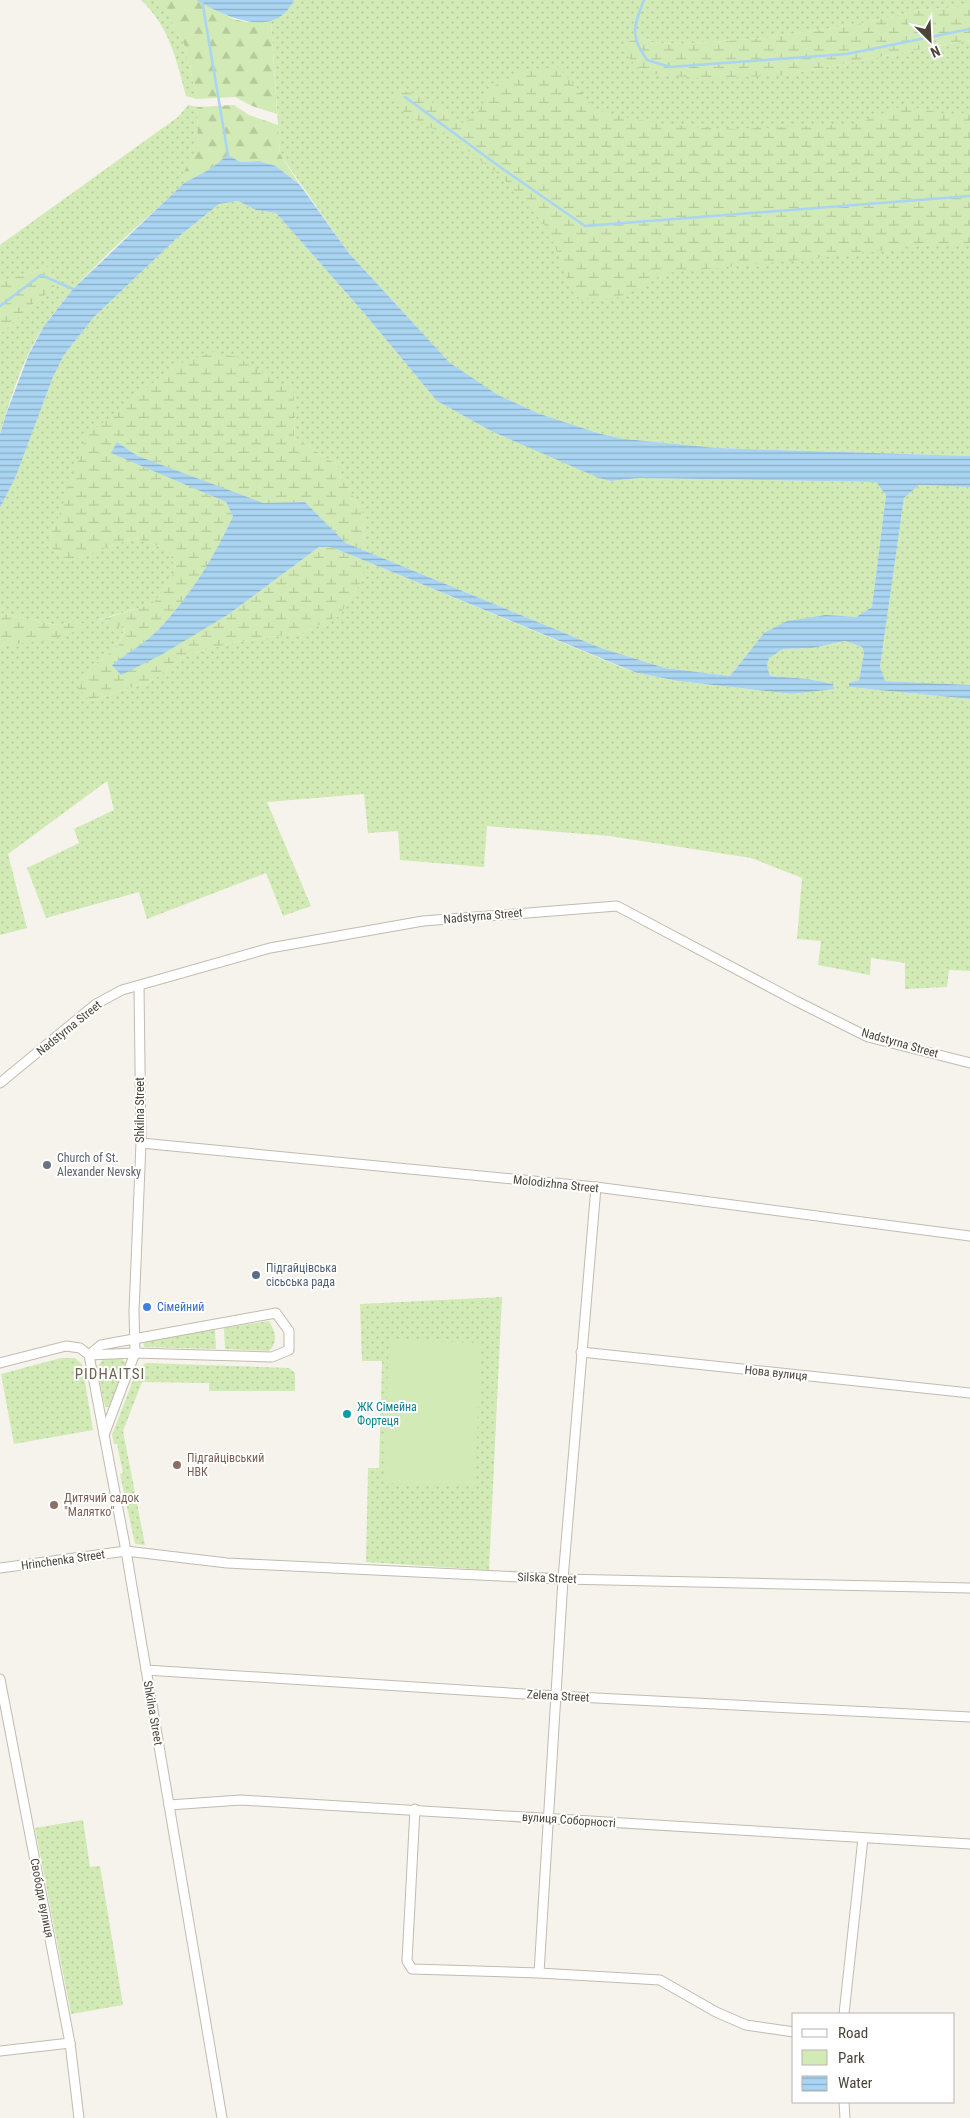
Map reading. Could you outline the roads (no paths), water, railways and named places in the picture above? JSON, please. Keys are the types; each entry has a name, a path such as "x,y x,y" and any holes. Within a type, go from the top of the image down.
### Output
{"street":[{"name":"Nadstyrna Street","path":"0,1083 96,1004 122,990 270,948 423,921 617,906 788,997 868,1037 970,1062"},
{"name":"Shkilna Street","path":"135,1353 140,1143 139,986"},
{"name":"Molodizhna Street","path":"140,1143 596,1187 970,1236"},
{"path":"539,1973 563,1579 596,1187"},
{"path":"0,1363 66,1346 80,1348 89,1355 135,1353 272,1357 289,1350 289,1331 276,1313 100,1345 89,1355"},
{"name":"Нова вулиця","path":"581,1352 970,1394"},
{"path":"104,1436 135,1353"},
{"name":"Shkilna Street","path":"89,1355 126,1551 222,2118"},
{"name":"Silska Street","path":"126,1551 227,1563 563,1579 970,1588"},
{"name":"Hrinchenka Street","path":"0,1568 126,1551"},
{"name":"Zelena Street","path":"146,1670 557,1696 970,1717"},
{"name":"Свободи вулиця","path":"0,1679 70,2043 79,2118"},
{"name":"вулиця Соборності","path":"169,1804 241,1800 970,1844"},
{"path":"415,1809 407,1962 412,1969 539,1973 660,1980 716,2012 746,2025 792,2032"},
{"path":"844,2013 863,1838"},
{"path":"0,2051 70,2043"},
{"path":"844,2103 845,2118"}],"water":[{"path":"196,0 294,0 285,12 274,20 262,22 234,18"},
{"path":"228,155 240,162 259,161 276,166 300,185 348,252 450,363 498,395 540,414 601,434 625,439 717,448 970,456 970,487 919,485 904,498 880,667 885,681 970,685 970,699 849,687 849,683 859,680 864,653 862,647 845,641 813,648 783,649 769,658 767,666 770,676 809,679 833,684 834,689 792,694 678,681 637,673 331,547 319,547 229,614 161,655 121,675 112,665 154,634 181,603 218,547 233,516 226,502 111,453 117,442 138,456 263,503 305,502 346,543 601,648 665,668 730,676 764,633 787,621 826,615 856,617 872,607 886,495 876,482 638,478 611,481 599,478 491,431 437,401 364,313 276,213 256,210 238,201 219,204 177,238 94,317 64,355 53,377 16,476 0,508 0,434 29,354 44,326 73,289 184,183 210,169"}],"waterway":[{"path":"202,0 228,155"},
{"path":"644,0 635,30 641,51 647,60 670,67 847,54 970,29"},
{"path":"405,97 500,167 585,226 970,196"},
{"path":"0,306 41,275 73,289"}],"place":[{"name":"Church of St. Alexander Nevsky","path":"47,1165"},
{"name":"Підгайцівська сісьська рада","path":"256,1275"},
{"name":"Сімейний","path":"147,1307"},
{"name":"ЖК Сімейна Фортеця","path":"347,1414"},
{"name":"Підгайцівський НВК","path":"177,1465"},
{"name":"Дитячий садок \"Малятко\"","path":"54,1505"}],"district":[{"name":"PIDHAITSI","path":"110,1374"}]}
